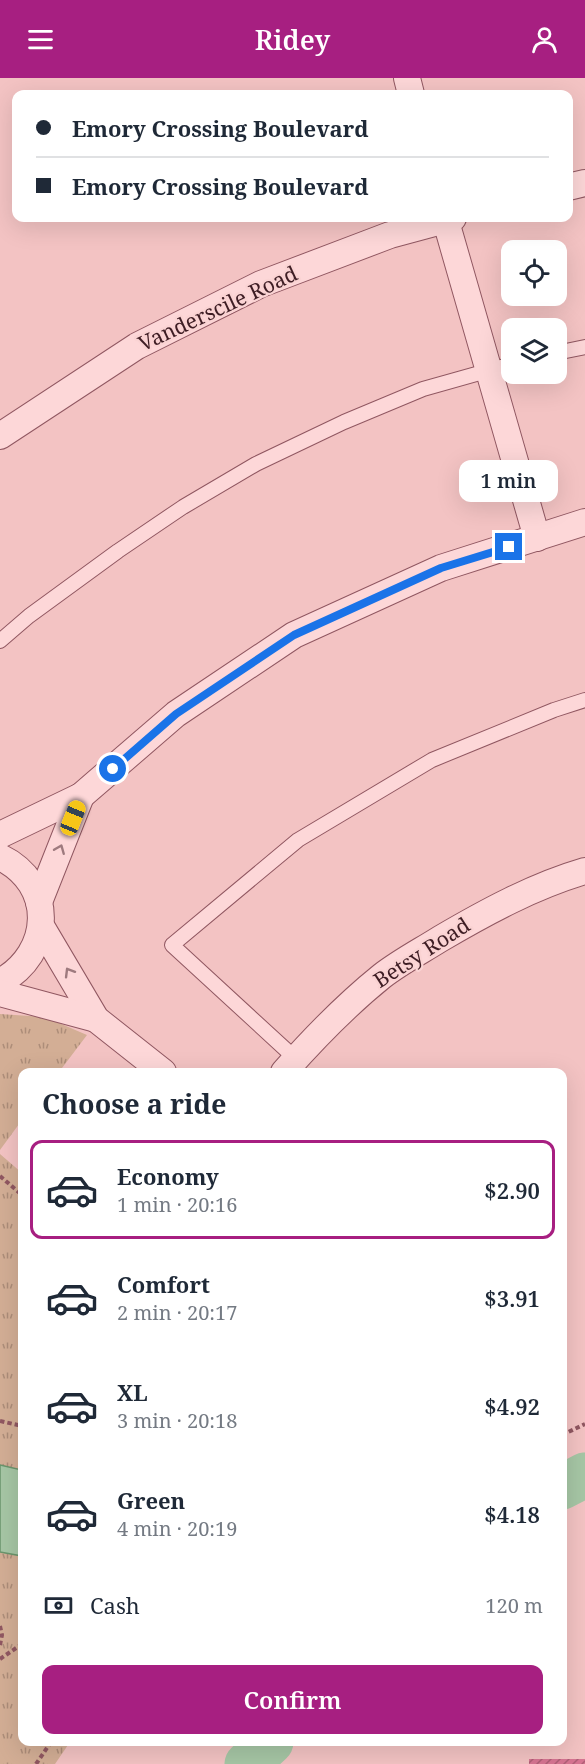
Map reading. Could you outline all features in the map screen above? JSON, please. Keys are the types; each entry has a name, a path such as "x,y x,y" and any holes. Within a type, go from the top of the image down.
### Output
{"street":[{"name":"Vanderscile Road","path":"0,436 138,346 261,284 390,235 434,222"},
{"path":"449,222 500,366 537,537"},
{"path":"0,835 81,796 176,714 294,635 441,568 585,522"},
{"path":"0,982 21,968 34,949 40,914 81,796"},
{"path":"0,857 13,863 29,880 40,914 96,1018 158,1068"},
{"name":"Betsy Road","path":"290,1066 355,999 385,974 426,947 517,897 585,871"},
{"path":"0,993 96,1018"}],"lane":[{"path":"567,351 585,347"},
{"path":"0,641 29,616 118,551 183,507 256,464 344,422 423,389 500,366"},
{"path":"290,1066 172,945 298,840 432,760 554,710 585,700"}],"path":[{"path":"0,1176 18,1192"},
{"path":"0,1421 18,1425"},
{"path":"567,1433 585,1424"},
{"path":"0,1626 2,1635 0,1645"},
{"path":"0,1659 18,1647"},
{"path":"36,1764 48,1746"}],"green space":[{"path":"0,1014 45,1017 87,1035 62,1068 18,1068 18,1125 0,1150"},
{"path":"0,1154 18,1170 18,1746 67,1746 55,1764 0,1764"}],"shaded area":[{"path":"0,1465 18,1469 18,1555 0,1552"}],"building":[{"path":"529,1759 585,1759 585,1764 529,1764"}],"waterway":[{"path":"567,1484 585,1475"},
{"path":"247,1764 267,1746"}],"route":[{"path":"113,769 176,714 294,635 441,568 509,547"}]}
